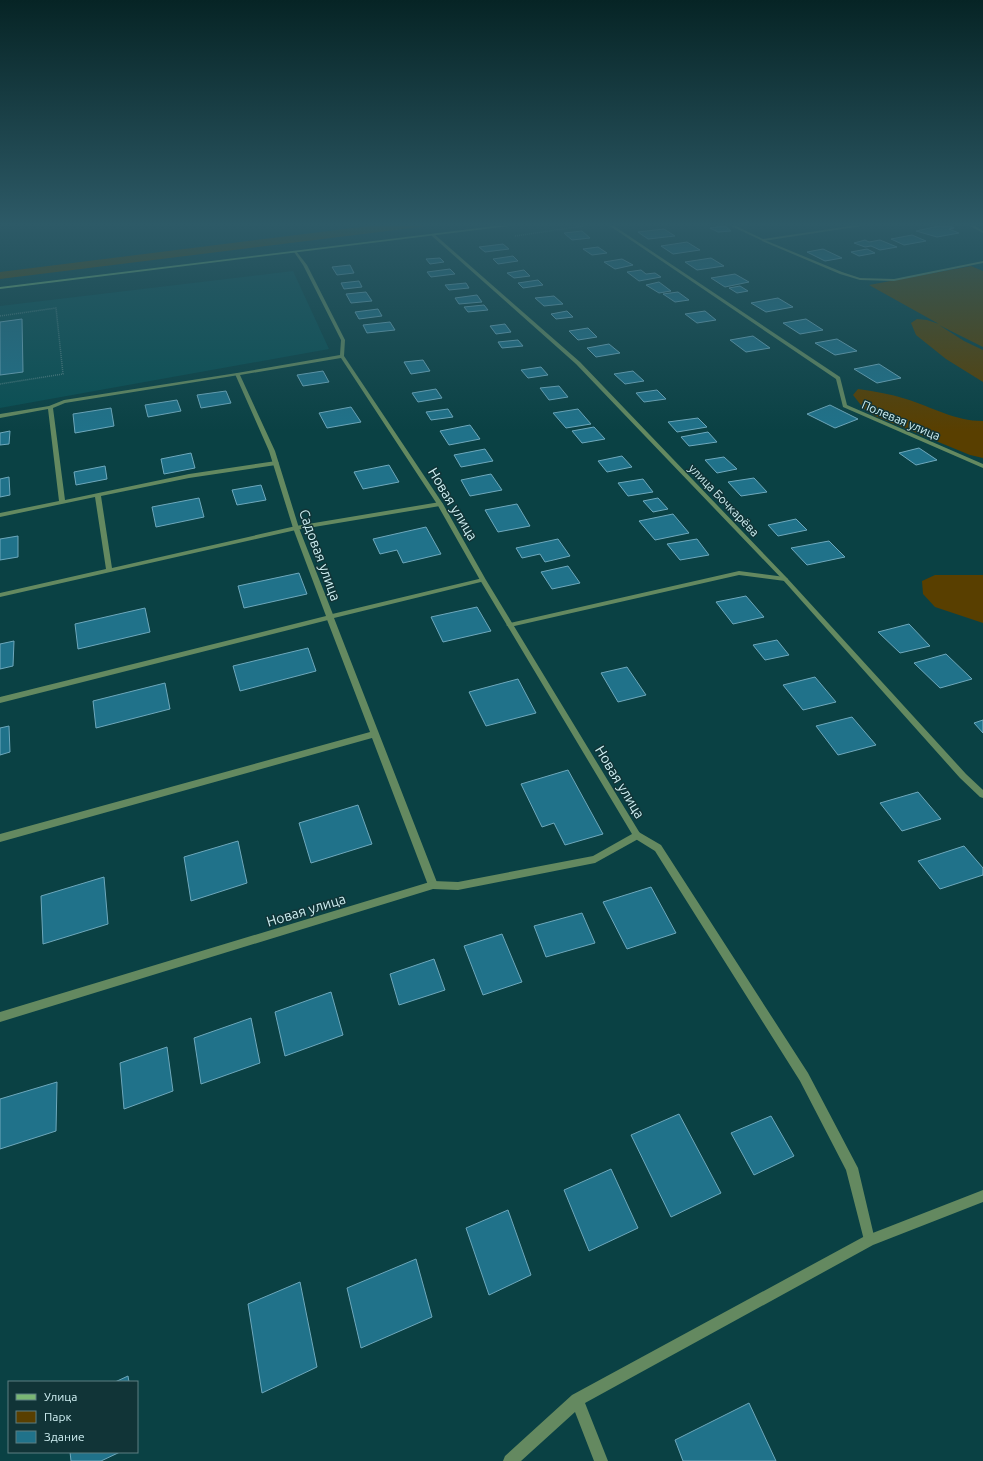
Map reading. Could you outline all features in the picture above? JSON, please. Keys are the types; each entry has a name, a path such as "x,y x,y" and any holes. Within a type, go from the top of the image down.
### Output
{"street":[{"path":"0,416 50,407 64,402 342,356 343,340 320,294"},
{"name":"улица Бочкарёва","path":"500,294 578,363 785,579 983,796"},
{"name":"Полевая улица","path":"713,294 838,378 845,406 983,466"},
{"name":"Новая улица","path":"0,1017 433,885 458,886 595,859 637,835 483,580 440,504 342,356"},
{"name":"Садовая улица","path":"0,700 330,617 296,528 272,451 237,374"},
{"path":"50,407 62,503"},
{"path":"0,515 189,476 276,464"},
{"path":"98,495 109,569"},
{"path":"0,595 109,569 296,528 440,504"},
{"path":"510,625 739,573 785,579"},
{"path":"433,885 330,617 483,580"},
{"path":"0,838 375,734"},
{"path":"637,835 658,848 804,1077 852,1168 869,1240"},
{"path":"510,1461 578,1400 869,1240 983,1196"},
{"path":"578,1400 601,1461"}],"path":[{"path":"0,316 56,308 63,374 0,384"}],"shaded area":[{"path":"99,294 304,294 329,349 0,408 0,306"}],"green space":[{"path":"885,294 983,294 983,347 939,325 964,341 983,350 983,382 946,359 916,335 911,323 917,319 927,320 939,324"},
{"path":"858,389 900,397 963,419 983,421 983,458 970,455 875,416 864,409 853,395"},
{"path":"935,575 983,575 983,623 935,607 923,594 922,581"}],"building":[{"path":"346,294 367,294 372,301 351,303"},
{"path":"663,294 681,294 689,300 675,302"},
{"path":"477,295 482,302 459,304 455,298"},
{"path":"554,296 563,304 544,306 535,298"},
{"path":"778,298 793,307 766,312 751,303"},
{"path":"484,305 488,310 468,312 464,307"},
{"path":"378,309 382,316 359,319 355,312"},
{"path":"567,311 573,317 556,319 551,314"},
{"path":"705,311 716,320 697,323 685,314"},
{"path":"22,319 23,372 0,375 0,322"},
{"path":"806,319 823,330 800,334 783,323"},
{"path":"390,322 395,330 367,333 363,325"},
{"path":"505,324 511,332 496,334 490,326"},
{"path":"588,328 597,337 578,340 569,331"},
{"path":"753,336 770,348 746,352 730,340"},
{"path":"837,339 857,351 835,355 815,343"},
{"path":"518,340 523,346 502,348 498,342"},
{"path":"609,344 620,353 596,357 587,348"},
{"path":"423,360 430,371 411,374 404,362"},
{"path":"879,364 901,378 877,383 854,369"},
{"path":"541,367 548,375 528,378 521,370"},
{"path":"323,371 329,382 303,386 297,375"},
{"path":"633,371 644,381 625,384 614,374"},
{"path":"559,386 568,397 549,400 540,388"},
{"path":"436,389 442,398 418,402 412,393"},
{"path":"657,390 666,399 644,402 636,393"},
{"path":"226,391 231,403 201,408 197,395"},
{"path":"177,400 181,411 148,417 145,405"},
{"path":"830,405 858,419 835,428 807,414"},
{"path":"351,407 361,422 327,428 319,413"},
{"path":"111,408 114,426 75,433 73,414"},
{"path":"448,409 453,417 431,420 426,412"},
{"path":"578,409 591,424 566,428 553,413"},
{"path":"698,418 707,427 677,432 668,422"},
{"path":"470,425 480,439 449,445 440,431"},
{"path":"594,427 605,439 582,443 572,431"},
{"path":"10,431 9,444 0,445 0,433"},
{"path":"708,432 717,442 689,446 681,437"},
{"path":"919,448 937,460 916,465 899,453"},
{"path":"485,449 493,461 461,467 454,455"},
{"path":"191,453 195,468 164,474 161,459"},
{"path":"622,456 632,467 607,472 598,461"},
{"path":"724,457 737,469 717,473 705,460"},
{"path":"389,465 399,482 363,489 354,472"},
{"path":"105,466 107,479 76,485 74,472"},
{"path":"491,474 502,490 470,496 461,480"},
{"path":"9,477 10,495 0,497 0,479"},
{"path":"754,478 767,492 741,496 728,482"},
{"path":"643,479 653,492 628,496 618,483"},
{"path":"261,485 266,500 237,505 232,490"},
{"path":"199,498 204,517 156,527 152,507"},
{"path":"658,498 668,509 653,512 643,501"},
{"path":"517,504 530,526 498,532 485,510"},
{"path":"673,514 689,533 655,540 639,521"},
{"path":"796,519 807,530 778,536 768,525"},
{"path":"426,527 441,554 403,563 397,550 380,554 373,539"},
{"path":"18,536 18,557 0,560 0,539"},
{"path":"558,539 570,556 545,562 540,554 522,558 516,548"},
{"path":"697,539 709,555 680,560 667,544"},
{"path":"829,541 845,557 807,565 791,548"},
{"path":"568,566 580,583 552,589 541,572"},
{"path":"299,573 307,594 244,608 238,586"},
{"path":"746,596 764,617 733,624 716,602"},
{"path":"477,607 491,631 443,642 431,617"},
{"path":"145,608 150,632 78,649 75,624"},
{"path":"909,624 930,646 900,653 878,632"},
{"path":"777,640 789,655 765,660 753,645"},
{"path":"14,641 13,666 0,669 0,644"},
{"path":"308,648 316,671 240,691 233,666"},
{"path":"946,654 972,679 940,688 914,663"},
{"path":"627,667 646,695 618,702 601,673"},
{"path":"815,677 836,702 803,710 783,685"},
{"path":"518,679 536,713 486,726 469,692"},
{"path":"165,683 170,709 96,728 93,701"},
{"path":"852,717 876,745 838,755 816,726"},
{"path":"983,720 983,733 974,723"},
{"path":"9,726 10,752 0,755 0,728"},
{"path":"568,770 603,834 565,845 554,823 542,827 521,784"},
{"path":"918,792 941,819 902,831 880,803"},
{"path":"358,805 372,844 311,863 299,823"},
{"path":"238,841 247,883 191,901 184,857"},
{"path":"964,846 983,868 983,875 940,889 918,861"},
{"path":"104,877 108,924 43,944 41,896"},
{"path":"651,887 676,933 627,949 603,902"},
{"path":"582,913 595,943 546,957 534,926"},
{"path":"502,934 522,982 483,995 464,946"},
{"path":"434,959 445,990 399,1005 390,974"},
{"path":"331,992 343,1035 285,1056 275,1012"},
{"path":"251,1018 260,1063 201,1084 194,1038"},
{"path":"167,1047 173,1091 124,1109 120,1063"},
{"path":"57,1082 56,1131 0,1149 0,1099"},
{"path":"679,1114 721,1193 671,1217 631,1135"},
{"path":"771,1116 794,1156 754,1175 731,1133"},
{"path":"611,1169 638,1228 589,1251 564,1190"},
{"path":"508,1210 531,1275 489,1295 466,1228"},
{"path":"416,1259 432,1317 361,1348 347,1288"},
{"path":"300,1282 317,1367 262,1393 248,1304"},
{"path":"128,1376 129,1381 117,1381"},
{"path":"749,1403 776,1461 683,1461 675,1440"},
{"path":"70,1453 118,1453 101,1461 71,1461"}]}
